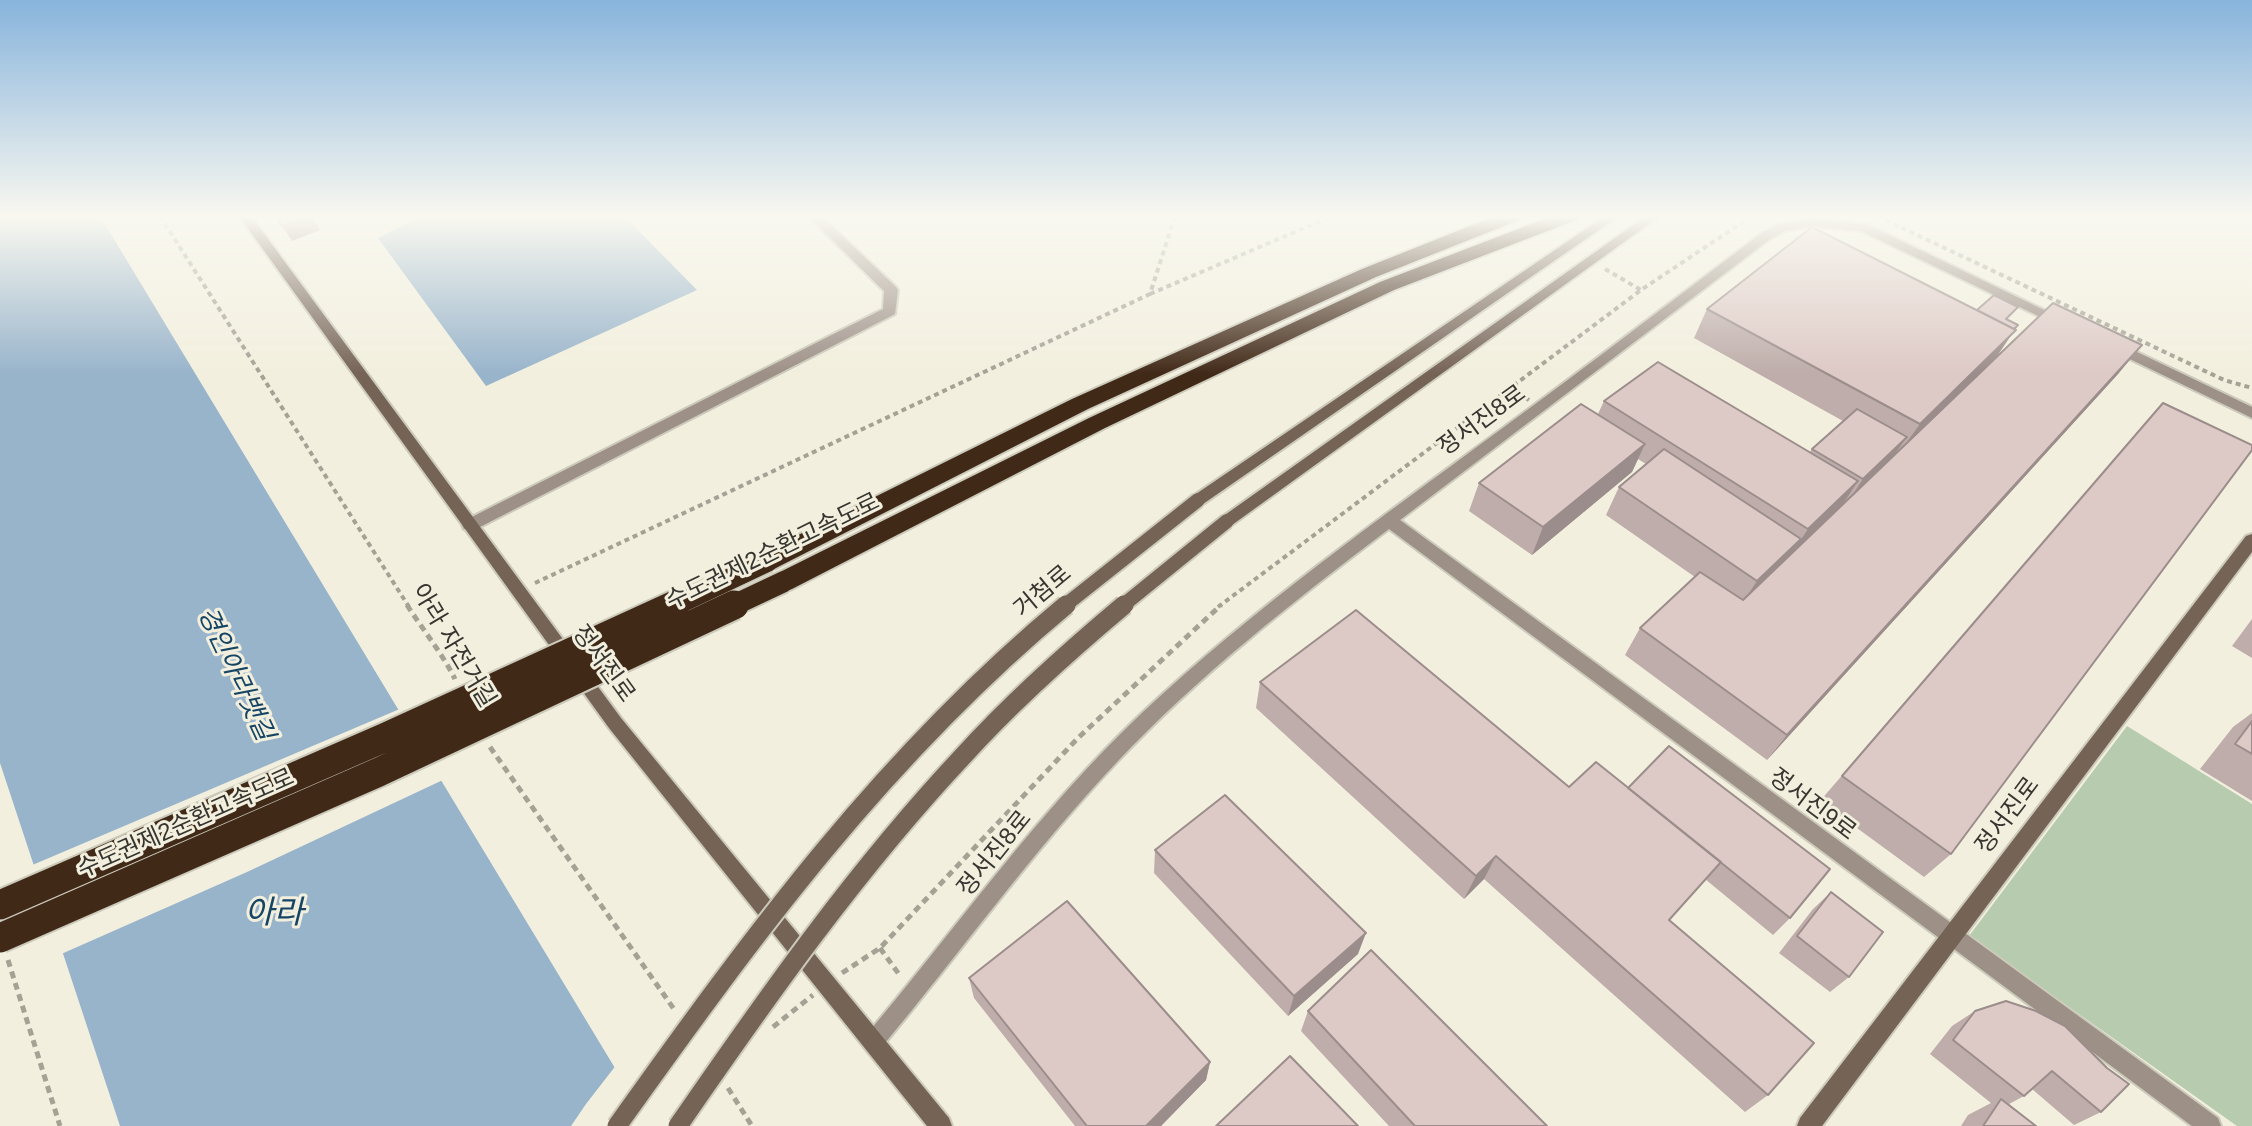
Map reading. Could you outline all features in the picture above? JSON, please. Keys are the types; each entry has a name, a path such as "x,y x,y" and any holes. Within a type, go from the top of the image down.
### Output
{"highway":[{"name":"수도권제2순환고속도로","path":"0,905 594,645 1080,404 1380,269"},
{"name":"수도권제2순환고속도로","path":"2,943 596,671 783,582 1097,423 1387,286 1432,269"}],"street":[{"name":"정서진로","path":"283,269 615,723 941,1126"},
{"path":"470,525 890,311 891,290 869,269"},
{"name":"거첨로","path":"617,1126 726,974 839,830 935,724 1023,640 1198,500 1536,269"},
{"path":"678,1126 778,982 873,858 965,754 1044,674 1122,604 1227,521 1577,269"},
{"name":"정서진8로","path":"874,1041 1030,847 1148,719 1252,626 1723,269"},
{"name":"정서진8로","path":"1950,269 2252,413"},
{"name":"정서진9로","path":"1388,520 2210,1126"},
{"name":"정서진로","path":"1808,1126 2252,540"}],"path":[{"name":"아라 자전거길","path":"193,269 434,647 444,656 458,685"},
{"path":"1150,294 1158,269"},
{"path":"518,591 1209,269"},
{"path":"1604,269 1641,290"},
{"path":"1988,269 2224,380 2252,388"},
{"name":"아라 자전거길","path":"487,741 682,1019"},
{"path":"2,943 60,1126"},
{"path":"880,948 914,995"},
{"path":"725,1082 752,1126"}],"green space":[{"path":"2127,726 2252,804 2252,1126 2237,1126 1969,936"}],"water":[{"name":"아라","path":"0,269 132,269 650,1126 120,1126 0,763"},
{"path":"400,269 676,269 697,290 486,386"}],"pier":[{"path":"402,708 445,779 247,872 59,955 30,866"},
{"path":"617,1064 654,1126 571,1126 586,1104"}],"building":[{"path":"1759,269 1894,269 2016,330 1920,424 1707,309"},
{"path":"1994,295 2018,307 2006,319 2018,325 2014,329 1977,310"},
{"path":"2053,303 2142,345 1787,735 1640,628 1700,572 1743,600"},
{"path":"1658,362 1858,481 1808,529 1604,401"},
{"path":"2163,403 2252,445 2252,450 1951,854 1842,776"},
{"path":"1581,404 1645,444 1543,527 1479,483"},
{"path":"1857,409 1907,437 1863,479 1812,449"},
{"path":"1664,449 1801,539 1757,581 1619,487"},
{"path":"1356,610 1569,787 1596,762 1721,862 1669,920 1814,1043 1768,1095 1496,856 1476,876 1260,682"},
{"path":"2252,721 2252,754 2235,744"},
{"path":"1669,746 1830,869 1790,918 1628,788"},
{"path":"1225,795 1366,933 1294,996 1155,850"},
{"path":"1831,892 1883,932 1849,977 1797,936"},
{"path":"1067,901 1210,1062 1146,1126 1087,1126 969,978"},
{"path":"1371,950 1547,1126 1415,1126 1308,1011"},
{"path":"2006,1001 2036,1011 2065,1026 2107,1068 2129,1084 2101,1112 2052,1071 2024,1096 1953,1040 1975,1011"},
{"path":"1290,1056 1358,1126 1216,1126"},
{"path":"2001,1099 2036,1126 1983,1126"}],"water label":[{"name":"경인아라뱃길","path":"235,674"}]}
